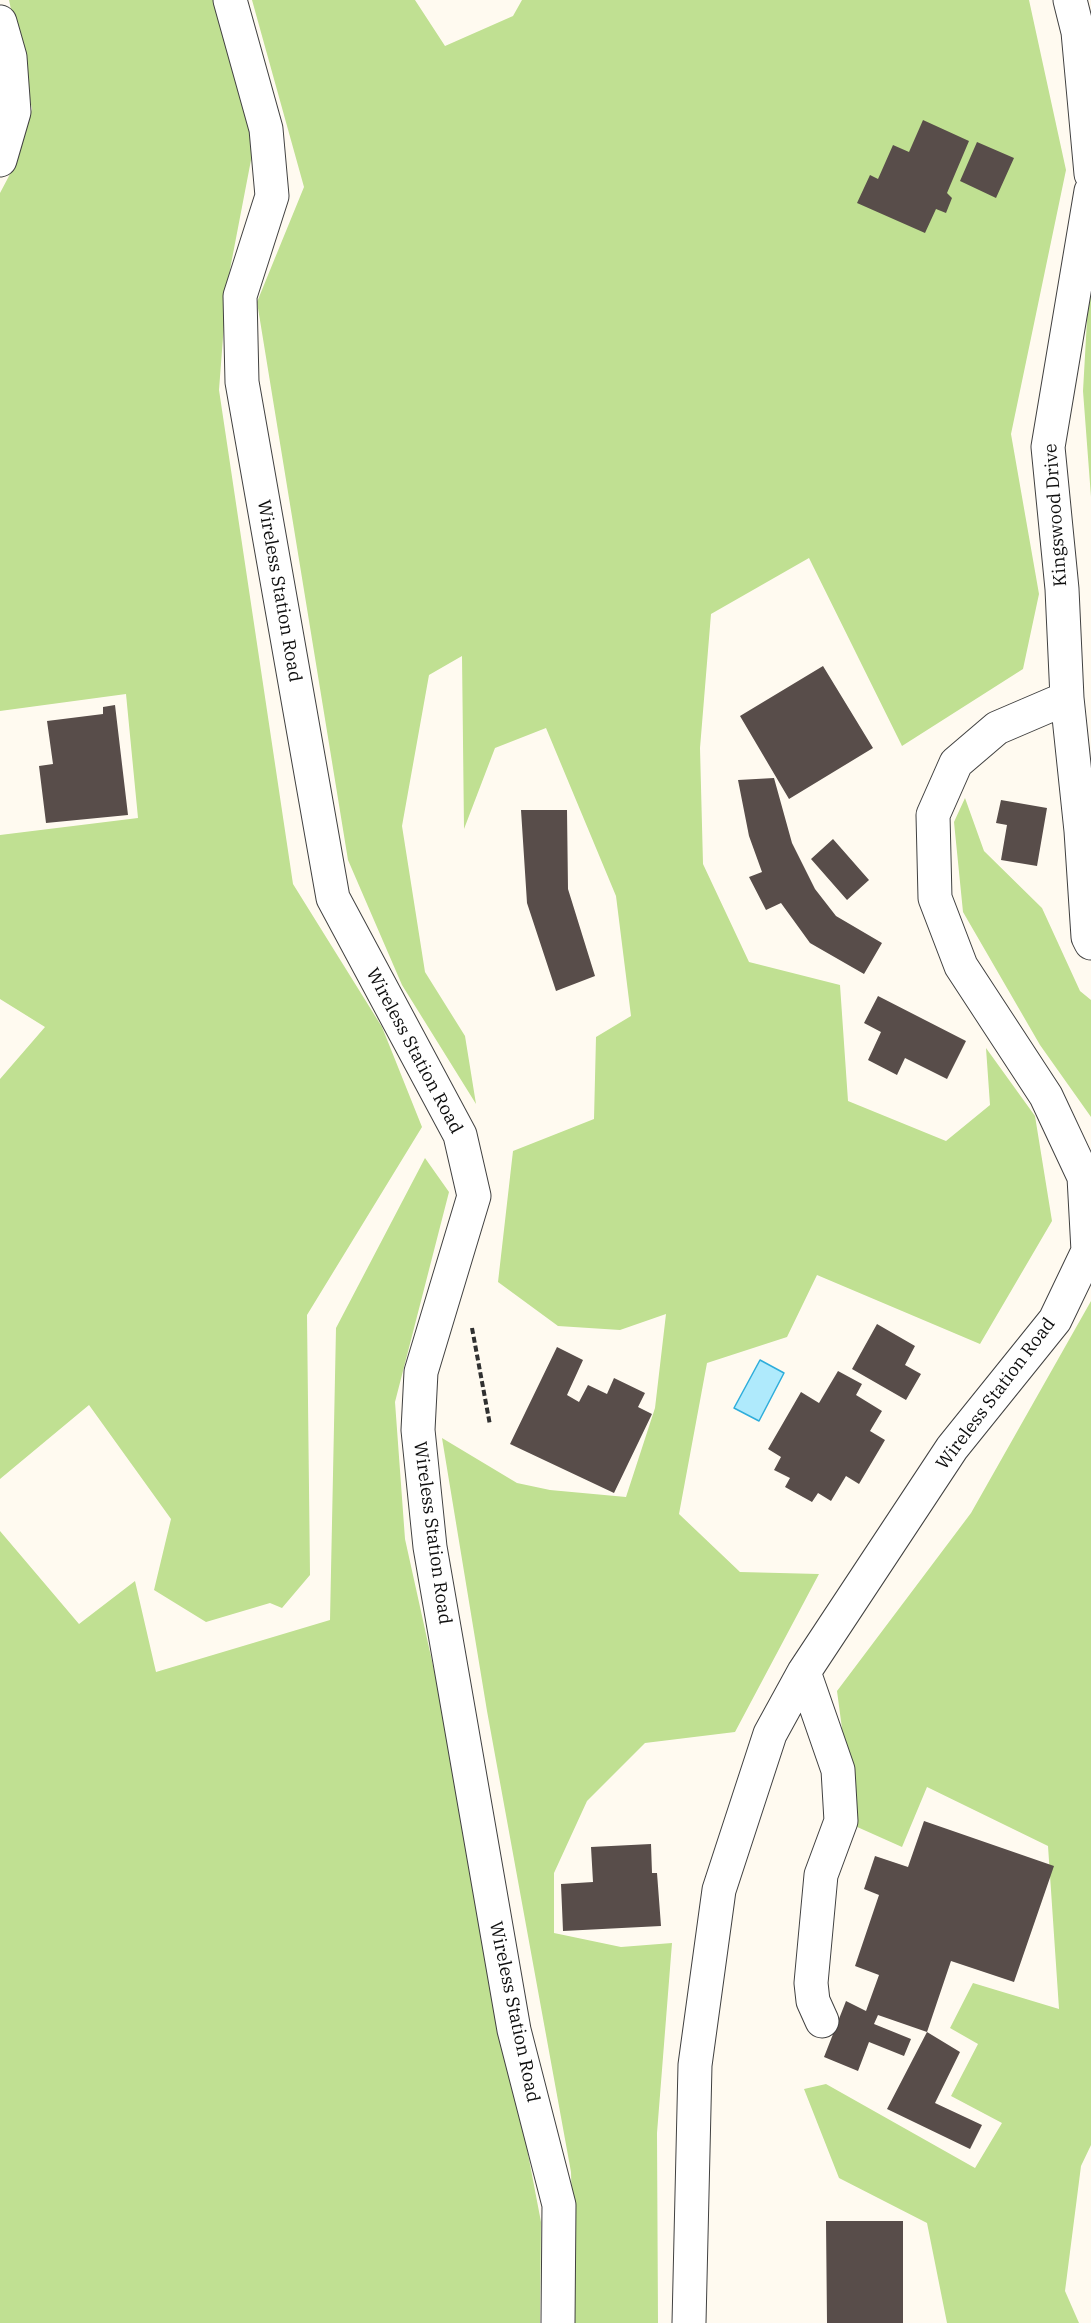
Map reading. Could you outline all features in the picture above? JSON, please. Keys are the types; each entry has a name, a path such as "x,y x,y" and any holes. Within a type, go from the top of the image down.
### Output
{"street":[{"name":"Wireless Station Road","path":"230,0 266,129 272,196 240,296 242,382 333,898 460,1135 474,1196 421,1372 418,1430 430,1547 514,2030 559,2205 558,2323"},
{"path":"1070,0 1084,30 1091,174"},
{"path":"0,22 10,57 14,112 0,160"},
{"name":"Kingswood Drive","path":"1067,698 1062,589 1048,447 1091,191"},
{"name":"Wireless Station Road","path":"689,2323 695,2065 719,1890 770,1734 804,1672 952,1448 1055,1320 1088,1251 1084,1177 1046,1096 961,966 934,898 933,815 956,763 997,728 1067,698"},
{"path":"1067,698 1082,831 1088,938 1091,943"},
{"path":"804,1672 838,1770 841,1821 821,1875 811,1983 813,2001 822,2021"}],"path":[{"path":"471,1319 490,1425"}],"green space":[{"path":"9,0 216,0 256,134 227,285 219,390 293,884 382,1027 422,1127 307,1315 310,1575 282,1608 270,1603 206,1622 154,1590 171,1519 89,1405 0,1479 0,1079 45,1027 0,999 0,835 138,818 126,694 0,711 0,193 9,176 32,109"},
{"path":"252,0 415,0 445,46 513,16 522,0 1029,0 1066,170 1011,434 1039,594 1023,669 902,746 809,558 711,614 700,748 703,864 749,962 840,985 848,1101 946,1141 990,1105 986,1048 1035,1116 1052,1221 980,1344 817,1275 787,1337 707,1363 679,1514 740,1572 819,1574 735,1732 645,1743 587,1801 554,1873 554,1933 621,1947 672,1943 657,2133 658,2323 575,2323 571,2172 487,1711 442,1438 517,1483 550,1490 626,1497 655,1408 666,1314 620,1330 558,1326 498,1282 513,1151 594,1119 596,1037 631,1016 616,896 546,728 495,748 464,829 462,656 429,675 402,826 425,972 465,1036 476,1104 402,985 348,860 257,302 304,187"},
{"path":"1091,249 1091,497 1083,391"},
{"path":"965,798 984,851 1042,908 1080,991 1091,1000 1091,1117 1040,1045 963,912 954,822"},
{"path":"425,1158 449,1192 395,1402 405,1539 447,1729 541,2222 540,2323 0,2323 0,1531 79,1624 135,1581 156,1672 330,1620 336,1328"},
{"path":"1091,1301 1091,2145 1081,2166 1065,2291 1079,2323 947,2323 927,2223 839,2178 804,2089 826,2084 975,2168 1002,2123 951,2096 978,2044 950,2028 973,1983 1059,2009 1048,1846 927,1787 902,1847 855,1826 837,1691 971,1513"}],"water":[{"path":"760,1360 784,1373 759,1421 734,1408"}],"building":[{"path":"923,120 969,141 947,193 952,198 946,213 936,209 925,233 857,203 870,175 878,179 893,145 909,152"},
{"path":"977,142 1014,158 996,198 960,181"},
{"path":"823,666 873,748 789,799 740,716"},
{"path":"115,705 128,815 46,823 39,766 53,764 47,721 103,714 103,707"},
{"path":"774,778 792,843 815,889 836,916 882,943 864,974 810,943 781,903 766,910 749,877 762,872 749,836 738,780"},
{"path":"1001,800 1047,808 1037,866 1001,860 1007,825 996,823"},
{"path":"521,810 567,810 568,889 595,976 556,991 527,903"},
{"path":"833,839 869,880 847,900 811,859"},
{"path":"878,996 966,1041 947,1079 905,1058 897,1075 868,1060 881,1032 864,1023"},
{"path":"877,1324 915,1346 905,1365 921,1374 906,1400 852,1369"},
{"path":"557,1347 583,1360 567,1395 579,1402 588,1385 607,1394 614,1378 645,1393 638,1407 652,1414 614,1493 510,1444"},
{"path":"838,1371 862,1384 856,1395 882,1411 870,1431 885,1440 859,1484 846,1476 831,1501 818,1493 812,1502 785,1487 790,1478 774,1470 781,1457 768,1449 801,1392 819,1403"},
{"path":"924,1821 1054,1866 1014,1982 951,1961 927,2032 878,2015 874,2024 911,2039 904,2056 869,2042 858,2071 824,2057 846,2001 866,2011 879,1975 855,1966 879,1895 864,1889 875,1856 908,1867"},
{"path":"651,1844 652,1873 657,1873 661,1926 563,1931 561,1884 593,1882 591,1847"},
{"path":"927,2032 960,2052 935,2103 982,2125 970,2149 887,2109"},
{"path":"826,2221 903,2221 903,2323 827,2323"}]}
